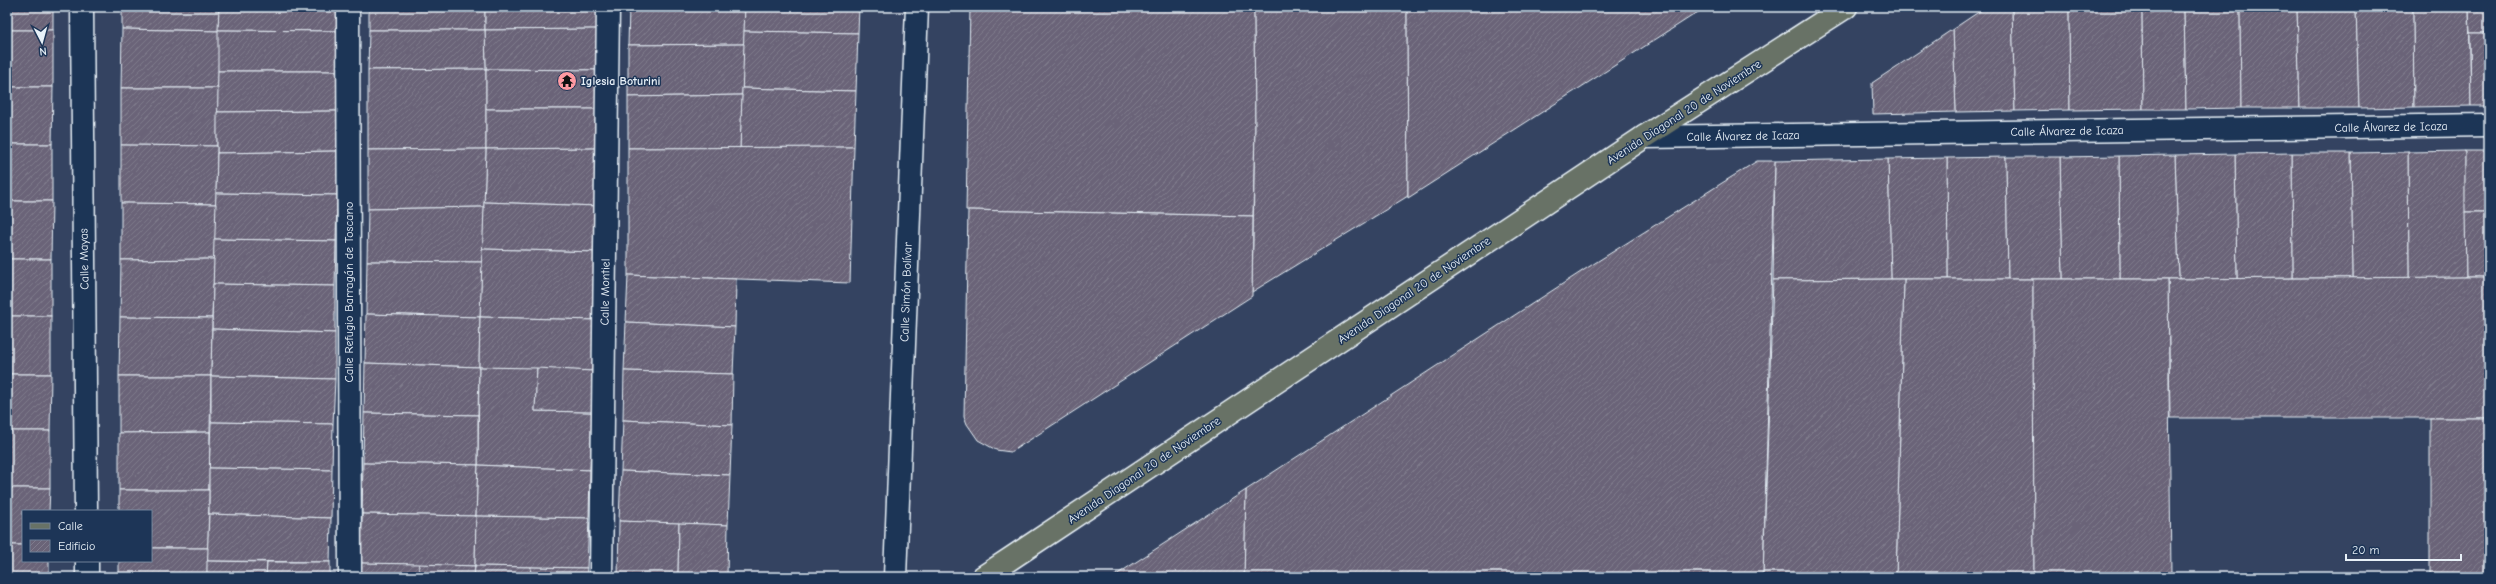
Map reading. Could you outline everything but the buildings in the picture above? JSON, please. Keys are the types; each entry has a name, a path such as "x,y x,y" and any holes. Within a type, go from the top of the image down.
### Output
{"main road":[{"name":"Avenida Diagonal 20 de Noviembre","path":"983,577 1644,137 1846,7"}],"street":[{"name":"Calle Mayas","path":"82,7 86,510"},
{"name":"Calle Refugio Barragán de Toscano","path":"348,7 350,577"},
{"name":"Calle Montiel","path":"601,577 608,7"},
{"name":"Calle Simón Bolívar","path":"895,577 916,7"},
{"name":"Calle Álvarez de Icaza","path":"1644,137 2489,125"},
{"path":"87,562 87,577"}],"place":[{"name":"Iglesia Boturini","path":"567,81"}]}
